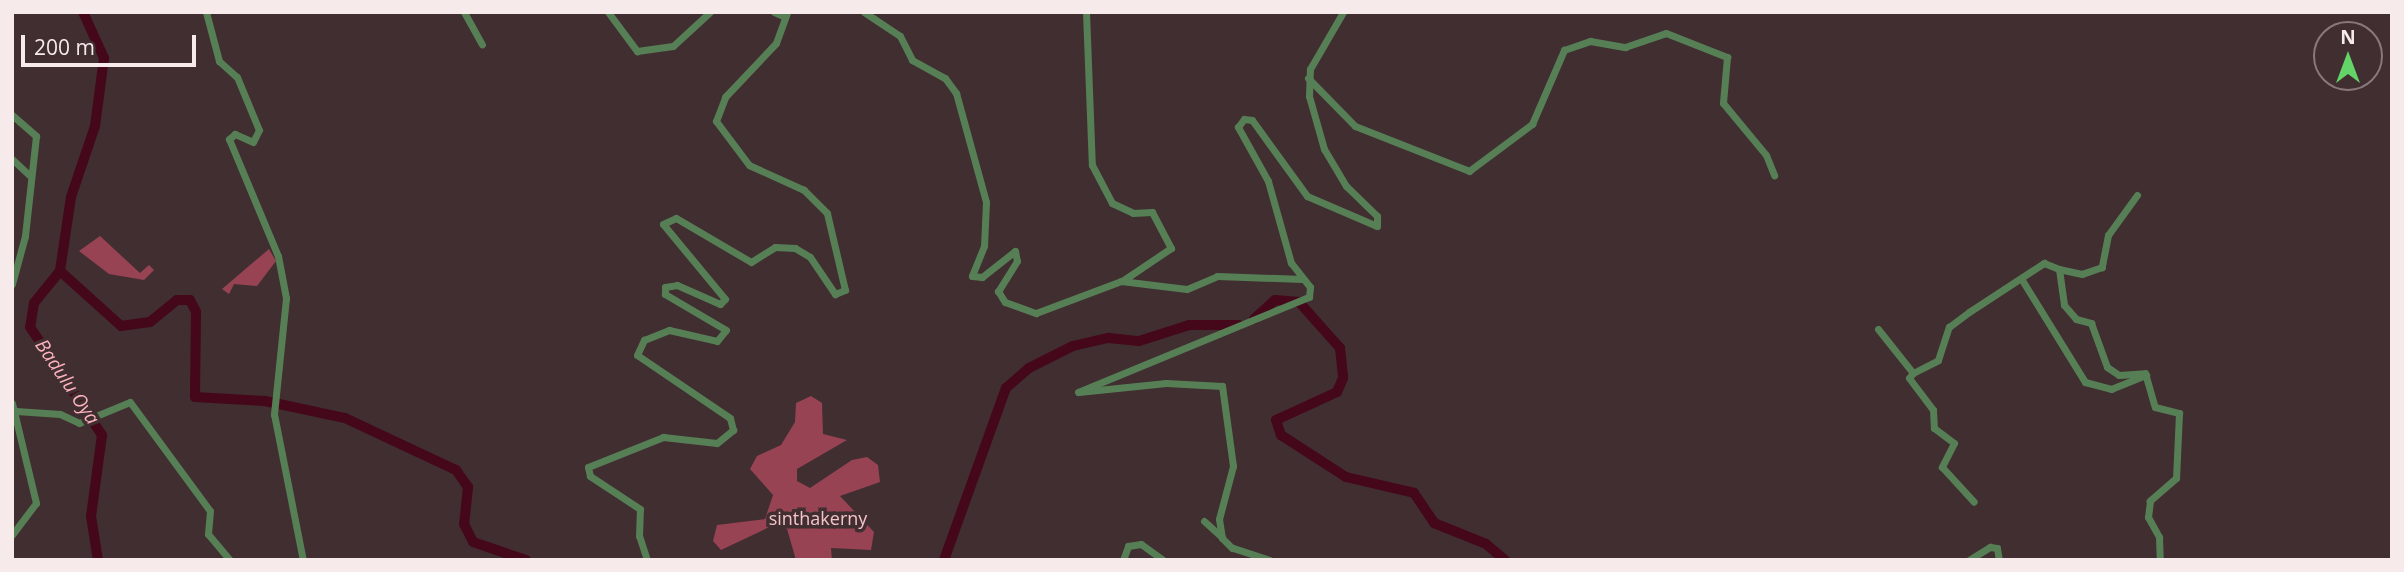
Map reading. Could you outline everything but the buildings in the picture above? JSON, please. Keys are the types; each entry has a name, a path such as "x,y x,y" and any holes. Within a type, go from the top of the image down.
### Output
{"street":[{"path":"206,12 219,61 237,77 259,130 253,142 234,134 229,139 278,257 286,298 274,414 303,560"},
{"path":"464,12 482,44"},
{"path":"608,12 637,51 673,46 710,12"},
{"path":"647,560 639,536 640,509 590,476 588,467 663,437 717,443 733,430 730,418 637,355 644,340 669,330 717,341 726,330 664,294 664,287 677,285 720,304 725,299 663,223 676,218 751,262 775,247 795,248 810,257 835,294 845,290 827,213 804,190 749,165 716,121 725,97 776,43 786,15 774,12"},
{"path":"864,12 900,36 912,60 945,78 956,93 986,202 984,246 973,279 1015,251 1017,261 998,291 1005,303 1036,313 1121,281 1171,248 1152,212 1133,213 1112,203 1092,165 1086,12"},
{"path":"1222,538 1219,519 1233,466 1222,386 1166,383 1092,393 1079,389 1300,305 1312,293 1302,279 1240,121 1252,120 1315,201 1374,227 1380,222 1346,186 1324,149 1307,78 1343,12"},
{"path":"1307,78 1355,127 1468,171 1532,124 1564,50 1590,41 1625,47 1666,33 1727,57 1723,103 1766,155 1774,175"},
{"path":"12,115 36,136 12,284"},
{"path":"12,159 31,177"},
{"path":"1974,502 1942,467 1954,443 1934,428 1933,410 1909,378 1913,373 1938,360 1949,327 2044,263 2082,274 2102,267 2108,235 2137,195"},
{"path":"2059,268 2064,305 2076,319 2091,323 2107,367 2119,376 2146,375"},
{"path":"1121,281 1187,289 1217,276 1302,279"},
{"path":"2022,280 2085,382 2111,389 2146,375"},
{"path":"1878,329 1913,373"},
{"path":"2146,375 2155,407 2179,413 2182,437 2176,478 2150,501 2148,517 2159,537 2160,560"},
{"path":"16,411 82,422 130,402 210,511 208,534 230,560"},
{"path":"12,403 36,503 12,535"},
{"path":"1204,521 1232,548 1270,560"},
{"path":"1123,560 1128,546 1141,544 1163,560"},
{"path":"1969,560 1990,547 1997,548 1999,560"}],"green space":[{"path":"100,236 140,273 149,265 154,270 144,280 109,274 79,251"},
{"path":"269,249 276,261 257,286 234,284 229,294 222,289"},
{"name":"sinthakerny","path":"811,396 822,403 823,434 847,440 797,469 797,481 810,488 852,460 867,457 878,465 880,482 840,496 874,532 871,550 831,548 832,560 796,560 787,529 776,524 721,550 713,541 717,525 765,519 773,495 750,469 757,456 781,445 795,422 796,403"}],"waterway":[{"name":"Badulu Oya","path":"83,12 104,58 95,126 71,197 60,271 34,303 30,327 102,435 91,516 98,560"},
{"path":"60,271 121,326 150,322 177,300 190,300 196,312 195,397 265,401 345,418 456,470 468,487 464,524 473,542 526,560"},
{"path":"1254,319 1275,300 1299,302 1340,348 1343,378 1337,392 1276,420 1281,435 1346,477 1414,493 1434,523 1486,544 1505,560"},
{"path":"944,560 1006,388 1029,368 1073,346 1109,338 1139,341 1189,325 1239,325"}]}
